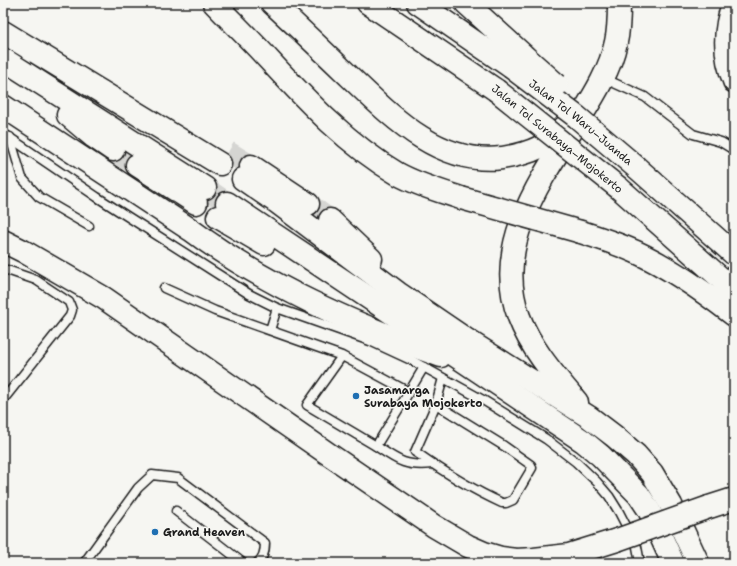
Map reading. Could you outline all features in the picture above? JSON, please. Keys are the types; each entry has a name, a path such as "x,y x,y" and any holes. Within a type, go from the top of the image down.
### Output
{"highway":[{"path":"214,3 302,95 352,141 371,156 399,174 428,187 461,198 581,232 630,250 657,263 694,286 734,315"},
{"path":"272,3 386,110 408,128 437,146 464,156 490,158 511,156 539,147 567,124 598,87"},
{"name":"Jalan Tol Surabaya–Mojokerto","path":"368,3 496,90 619,188 734,290"},
{"name":"Jalan Tol Waru–Juanda","path":"418,3 517,61 577,117 630,161 734,254"},
{"path":"466,3 517,61"},
{"path":"589,417 554,374 526,332 519,318 515,303 511,274 514,245 529,203 546,171 598,87 616,42 619,21 619,3"},
{"path":"3,32 59,66 224,158"},
{"path":"3,59 200,196 137,165"},
{"path":"21,71 75,122 113,150"},
{"path":"3,106 191,230 214,248 254,272 363,326 474,368"},
{"path":"308,204 247,172 278,203 398,293 589,417 636,455 652,473 671,505 698,563"},
{"path":"223,210 278,252 365,295 583,441 640,495 649,510 673,563"},
{"path":"330,220 395,282 437,319"},
{"path":"3,241 104,298 428,522 468,546 484,553 501,558 516,560 569,555 617,540 734,499"},
{"path":"621,476 661,563"},
{"path":"675,515 690,563"}],"street":[{"path":"733,3 727,22 724,39 729,71 734,82"}],"lane":[{"path":"598,87 645,97 693,134 721,142 734,150"},
{"path":"6,135 22,178 39,197 89,226"},
{"path":"6,135 97,197 264,303 370,341 424,367 483,400 546,439 587,472 597,482 620,512 638,547 640,563"},
{"path":"3,271 7,270 36,280 69,302 72,310 70,316 4,400"},
{"path":"164,288 215,311 342,356 409,392"},
{"path":"270,330 278,308"},
{"path":"342,356 307,405 398,460 418,466 432,464"},
{"path":"376,446 424,367"},
{"path":"436,404 504,446 532,466 513,500 502,503 475,491 416,452 436,404 443,378"},
{"path":"84,563 138,488 152,475 178,478 265,543 265,550 257,563"},
{"path":"176,511 243,563"}],"tunnel":[{"path":"113,150 137,165"},
{"path":"228,152 251,166"},
{"path":"205,188 227,203"},
{"path":"308,204 330,220"}],"place":[{"name":"Jasamarga Surabaya Mojokerto","path":"356,396"},
{"name":"Grand Heaven","path":"155,532"}]}
